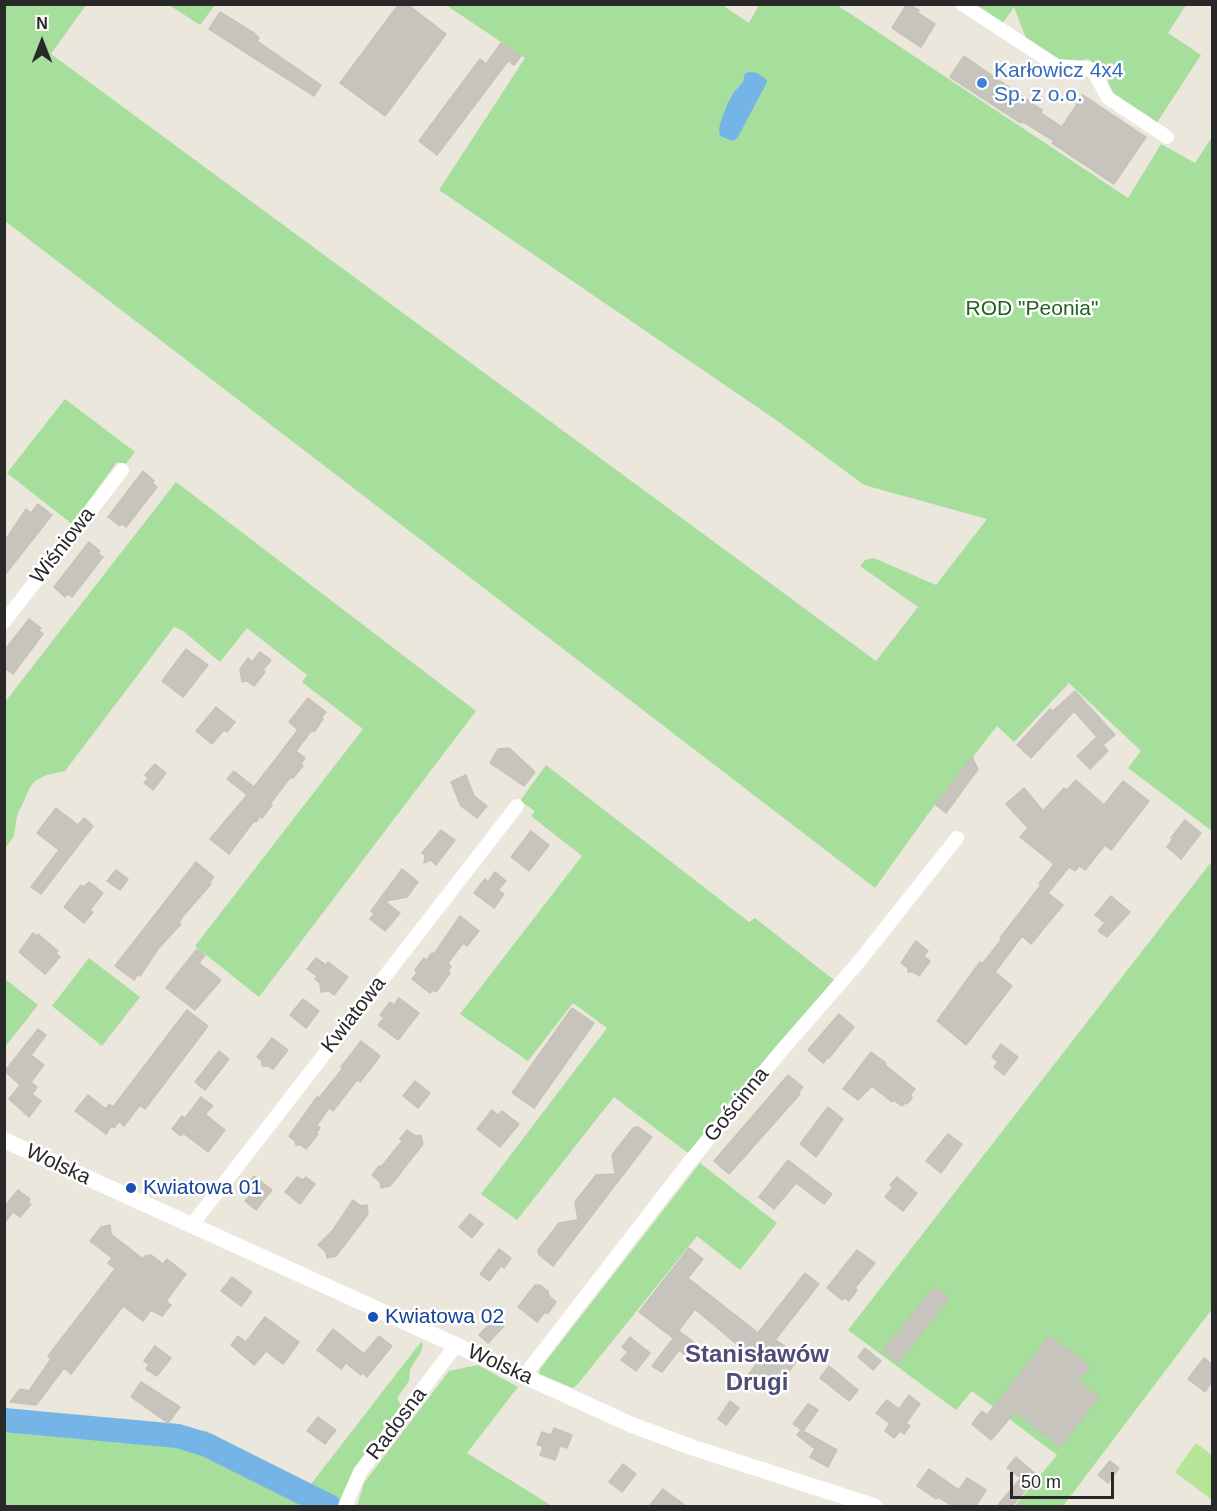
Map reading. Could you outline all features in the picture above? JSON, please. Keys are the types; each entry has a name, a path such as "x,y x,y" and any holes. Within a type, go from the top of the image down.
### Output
{"street":[{"path":"962,4 1057,66 1091,70 1108,98 1167,137"},
{"name":"Wiśniowa","path":"4,622 122,470"},
{"name":"Kwiatowa","path":"191,1226 517,806"},
{"name":"Gościnna","path":"524,1376 687,1165 857,964 957,838"},
{"name":"Wolska","path":"4,1140 602,1412 661,1436 874,1506"},
{"name":"Radosna","path":"345,1506 360,1472 456,1345"}],"green space":[{"name":"ROD \"Peonia\"","path":"4,5 86,5 51,54 876,661 918,607 860,566 865,560 874,558 936,585 987,519 864,485 779,422 439,190 525,58 446,5 722,5 749,23 759,5 837,5 1128,198 1161,144 1195,163 1212,137 1212,831 1128,768 1141,751 1069,683 1014,742 997,726 928,814 875,888 5,221"},
{"path":"169,5 215,5 200,25"},
{"path":"973,5 1186,5 1168,33 1201,55 1156,124 1111,95 1106,70 1088,59 1063,64 1026,38 1014,7 1002,24"},
{"path":"65,399 135,452 125,465 117,462 72,524 7,473"},
{"path":"176,482 476,711 259,997 195,946 363,729 302,682 307,675 247,628 220,662 183,631 174,627 65,771 46,775 30,787 17,816 14,836 5,849 5,702"},
{"path":"546,765 749,922 755,918 834,980 688,1153 614,1097 517,1220 481,1194 607,1028 573,1003 528,1061 460,1014 582,856 531,816 535,811 520,801"},
{"path":"1212,861 1212,1309 1063,1506 1015,1506 1057,1455 972,1391 956,1410 848,1330"},
{"path":"89,958 140,997 102,1046 52,1006"},
{"path":"5,979 38,1005 5,1047"},
{"path":"700,1163 777,1223 740,1270 697,1236 577,1385 573,1388 539,1374 540,1369"},
{"path":"421,1342 423,1344 421,1352 410,1369 409,1381 397,1398 403,1409 339,1506 5,1506 4,1412 188,1430 200,1436 204,1430 311,1484"},
{"path":"478,1365 518,1387 467,1453 552,1506 357,1506 364,1483 449,1371"},
{"path":"1196,1443 1212,1455 1212,1500 1175,1472"}],"water":[{"path":"745,73 757,73 767,82 738,137 733,141 720,136 720,124 734,92 743,82"}],"building":[{"path":"399,4 407,4 446,34 385,116 340,83"},
{"path":"907,4 919,10 918,13 935,24 921,47 892,28"},
{"path":"220,12 254,33 259,38 257,41 321,85 314,96 209,29"},
{"path":"501,43 521,56 514,65 508,61 437,155 419,141 480,59 486,64"},
{"path":"964,56 1042,110 1041,113 1062,127 1083,95 1146,137 1114,184 1052,143 1054,141 1022,121 1021,123 950,77"},
{"path":"143,471 157,487 126,527 122,523 120,526 108,517"},
{"path":"38,504 52,515 4,576 4,542 26,509 31,513"},
{"path":"89,542 100,551 98,553 103,557 72,597 68,594 65,597 54,587"},
{"path":"29,619 41,628 39,631 43,634 13,674 4,668 4,651"},
{"path":"186,649 208,665 183,697 162,681"},
{"path":"260,652 271,660 263,670 265,672 254,686 247,681 242,682 240,669 248,658 252,662"},
{"path":"1075,691 1115,735 1103,745 1108,751 1090,769 1077,756 1097,737 1074,711 1031,758 1017,745 1050,709 1053,711"},
{"path":"308,698 326,712 314,732 312,730 296,751 305,758 301,764 303,766 293,778 291,777 262,818 260,816 256,822 254,821 229,854 210,839 247,795 227,779 234,771 254,787 298,730 289,722"},
{"path":"216,707 235,722 227,732 224,730 212,744 196,731"},
{"path":"509,748 535,772 524,786 490,763 498,749"},
{"path":"972,757 978,769 946,813 936,805"},
{"path":"155,764 166,773 153,790 144,783 148,778 145,775"},
{"path":"466,775 474,796 487,806 477,818 461,806 451,782"},
{"path":"1076,780 1104,805 1123,781 1149,801 1111,850 1105,845 1085,870 1079,866 1075,871 1069,867 1048,893 1063,905 1031,944 1022,936 995,972 1012,986 966,1045 937,1021 980,962 982,964 1002,939 1000,938 1041,885 1039,884 1054,864 1020,837 1028,828 1006,804 1024,788 1043,811 1064,788 1067,790"},
{"path":"56,808 78,825 84,818 93,826 41,894 31,887 59,850 37,833"},
{"path":"1185,820 1201,833 1181,859 1167,847"},
{"path":"441,830 455,840 436,865 431,860 424,863 425,855 422,853"},
{"path":"531,831 549,845 529,871 511,857"},
{"path":"196,862 214,877 209,883 211,884 183,916 179,922 181,924 158,949 140,976 138,974 134,980 115,966"},
{"path":"402,869 418,882 407,897 385,901 400,913 385,931 370,919 374,914 371,911"},
{"path":"116,870 128,879 120,890 107,881"},
{"path":"495,872 506,881 498,890 504,894 494,908 474,893 485,879 488,882"},
{"path":"89,882 103,893 90,910 93,912 84,923 64,907 81,885 84,887"},
{"path":"1111,896 1130,912 1107,937 1098,931 1105,923 1095,915"},
{"path":"460,916 479,931 467,946 463,943 448,963 451,967 448,971 450,973 436,992 433,990 430,993 412,979 417,973 415,970 424,958 426,961 432,953 434,954"},
{"path":"33,933 37,936 38,934 58,951 56,953 60,957 45,974 19,952"},
{"path":"916,941 928,951 924,956 930,961 919,976 908,972 908,968 901,963"},
{"path":"197,949 205,955 199,963 221,980 195,1010 166,988"},
{"path":"316,958 326,965 328,962 348,977 334,995 329,991 321,992 320,983 315,979 317,976 307,969"},
{"path":"399,998 419,1013 398,1040 378,1025 384,1018 380,1015 390,1002 394,1005"},
{"path":"303,999 319,1011 306,1028 290,1015"},
{"path":"572,1008 594,1023 534,1108 512,1093"},
{"path":"187,1010 208,1026 145,1109 140,1105 124,1126 119,1121 114,1128 111,1126 106,1134 75,1111 88,1095 106,1109 109,1104 113,1107"},
{"path":"839,1014 854,1027 823,1063 808,1050"},
{"path":"38,1029 46,1035 31,1055 44,1065 31,1082 37,1087 32,1094 41,1101 29,1117 9,1099 20,1085 5,1071"},
{"path":"272,1038 288,1050 273,1069 262,1066 262,1061 257,1057"},
{"path":"361,1041 380,1056 360,1082 357,1080 333,1111 329,1108 317,1125 320,1128 316,1133 318,1134 306,1149 301,1145 296,1145 289,1136 317,1097 319,1098 343,1068 341,1067"},
{"path":"1001,1044 1018,1057 1004,1075 994,1067 998,1062 992,1057"},
{"path":"219,1051 229,1059 205,1090 195,1082"},
{"path":"871,1052 915,1089 908,1103 902,1106 893,1100 892,1102 872,1086 858,1100 843,1089"},
{"path":"788,1075 803,1087 798,1093 800,1094 729,1174 714,1161"},
{"path":"415,1081 430,1093 418,1108 403,1096"},
{"path":"201,1097 213,1106 205,1114 225,1130 208,1152 183,1133 181,1136 172,1129 182,1116 185,1118"},
{"path":"828,1107 843,1119 816,1157 800,1144"},
{"path":"492,1110 498,1115 502,1111 519,1124 500,1147 477,1129"},
{"path":"638,1127 652,1137 553,1266 539,1255 538,1250 559,1223 578,1220 575,1202 596,1175 615,1174 612,1155 633,1128"},
{"path":"407,1130 416,1136 421,1135 423,1144 390,1186 381,1188 380,1182 372,1175 402,1141 400,1139"},
{"path":"948,1134 962,1144 941,1173 926,1161"},
{"path":"788,1160 832,1194 824,1204 796,1183 774,1209 759,1197"},
{"path":"254,1176 272,1190 256,1210 245,1201 252,1193 245,1188"},
{"path":"297,1177 303,1180 306,1177 315,1184 300,1204 285,1192"},
{"path":"897,1177 917,1193 903,1211 885,1197 893,1187 890,1185"},
{"path":"18,1190 30,1199 28,1202 31,1204 20,1217 13,1212 4,1223 4,1207"},
{"path":"353,1200 361,1206 367,1205 368,1214 336,1256 327,1258 326,1252 318,1245 333,1230"},
{"path":"470,1214 483,1224 472,1238 459,1227"},
{"path":"110,1225 111,1234 143,1259 151,1255 163,1264 167,1259 186,1274 166,1301 171,1305 162,1316 151,1310 143,1321 123,1306 71,1374 64,1368 36,1405 10,1402 20,1389 29,1391 51,1359 48,1356 115,1269 108,1263 112,1258 90,1241 101,1227"},
{"path":"689,1248 703,1259 688,1278 758,1333 805,1273 819,1284 775,1340 789,1349 790,1353 798,1359 785,1377 784,1375 776,1382 767,1393 747,1377 758,1362 695,1309 673,1338 639,1312"},
{"path":"499,1249 511,1258 504,1268 501,1266 489,1281 480,1274"},
{"path":"857,1250 875,1263 855,1288 857,1290 849,1301 844,1297 842,1300 827,1288"},
{"path":"232,1277 252,1292 241,1306 221,1291"},
{"path":"535,1285 540,1285 548,1291 549,1296 556,1302 537,1322 518,1307"},
{"path":"934,1287 949,1298 898,1363 883,1351"},
{"path":"265,1317 299,1342 283,1364 266,1351 254,1365 231,1345 238,1336 246,1342"},
{"path":"495,1318 500,1318 504,1326 488,1343 479,1335"},
{"path":"333,1329 364,1354 379,1336 392,1346 367,1377 346,1363 341,1369 317,1350"},
{"path":"679,1331 699,1346 690,1358 679,1350 662,1372 652,1366"},
{"path":"1050,1336 1090,1366 1078,1381 1099,1397 1060,1447 1015,1412 991,1440 972,1424 982,1411 987,1415"},
{"path":"630,1337 650,1353 636,1371 621,1360 628,1352 622,1347"},
{"path":"155,1346 171,1358 157,1376 146,1369 149,1364 144,1361"},
{"path":"865,1348 881,1361 873,1370 858,1357"},
{"path":"1204,1358 1212,1364 1212,1381 1205,1392 1188,1379"},
{"path":"829,1366 858,1390 849,1401 820,1378"},
{"path":"141,1382 180,1407 168,1423 131,1397"},
{"path":"909,1395 920,1404 906,1423 910,1426 904,1434 900,1431 894,1438 885,1431 890,1424 876,1413 887,1400 899,1409"},
{"path":"730,1401 739,1408 726,1425 718,1419"},
{"path":"808,1404 818,1410 803,1431 793,1424"},
{"path":"318,1417 336,1430 325,1444 307,1431"},
{"path":"554,1428 572,1435 567,1448 560,1446 555,1460 540,1455 543,1447 537,1444 542,1432 551,1435"},
{"path":"801,1430 837,1450 828,1467 810,1457 815,1449 797,1435"},
{"path":"1016,1457 1038,1476 1012,1506 997,1506 1021,1478 1007,1468"},
{"path":"1110,1461 1119,1468 1108,1483 1098,1475"},
{"path":"623,1464 636,1474 622,1492 609,1482"},
{"path":"929,1469 959,1490 967,1478 986,1490 976,1506 953,1506 938,1497 936,1499 917,1486"},
{"path":"663,1489 686,1506 649,1506"}],"waterway":[{"path":"4,1420 178,1436 207,1445 329,1506"}],"place":[{"name":"Karłowicz 4x4 Sp. z o.o.","path":"982,83"},
{"name":"Kwiatowa 01","path":"131,1188"},
{"name":"Kwiatowa 02","path":"373,1317"}],"district":[{"name":"Stanisławów Drugi","path":"757,1369"}]}
